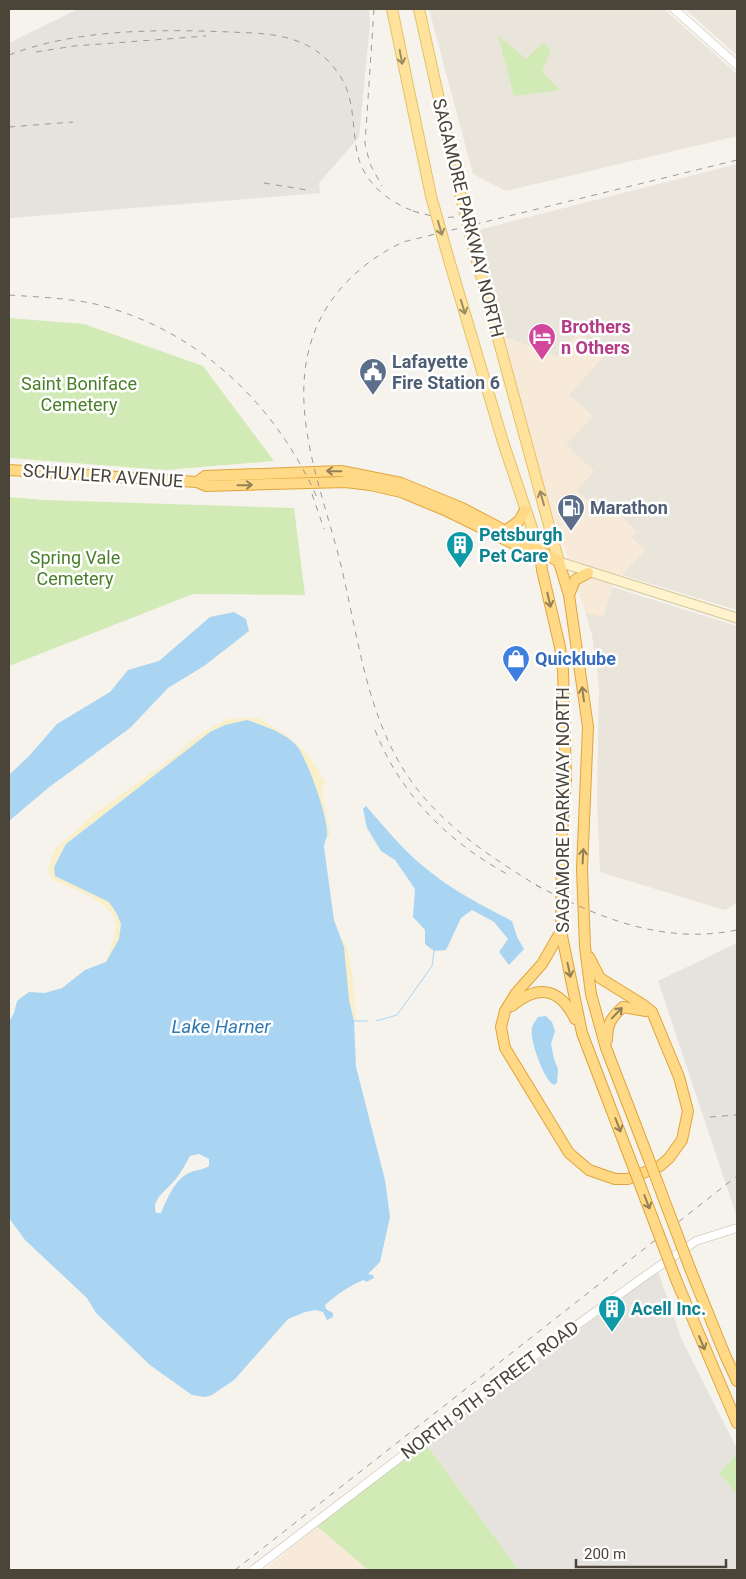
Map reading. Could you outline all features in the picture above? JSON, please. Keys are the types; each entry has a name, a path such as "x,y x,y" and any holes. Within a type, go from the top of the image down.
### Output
{"highway":[{"name":"SCHUYLER AVENUE","path":"9,470 197,482 206,486 346,482 370,485 410,496 466,519 528,551 540,552"},
{"name":"SCHUYLER AVENUE","path":"197,482 205,476 341,471 401,484 462,508 558,562"},
{"path":"505,531 519,520 525,510"},
{"name":"SAGAMORE PARKWAY NORTH","path":"540,552 542,570 560,648 563,672 566,779 562,836 561,931 582,1032 677,1282 737,1423"},
{"name":"SAGAMORE PARKWAY NORTH","path":"558,562 569,595 588,727 582,869 584,946 591,994 606,1048 724,1355 737,1380"},
{"path":"569,595 575,580 588,573"},
{"path":"561,931 542,964 516,992 505,1011 501,1027 505,1048 569,1154 589,1170 615,1179 628,1179 660,1166 676,1150 686,1129 688,1111 679,1077 652,1012 600,978 584,946"},
{"path":"505,1011 529,993 547,992 558,996 568,1004 582,1032"},
{"path":"606,1048 607,1027 623,1007 634,1007 652,1012"}],"main road":[{"name":"SAGAMORE PARKWAY NORTH","path":"392,9 431,196 525,510 540,552"},
{"name":"SAGAMORE PARKWAY NORTH","path":"419,9 475,254 558,562"},
{"name":"SCHUYLER AVENUE","path":"558,562 588,573 737,618"}],"street":[{"path":"674,9 737,65"},
{"name":"NORTH 9TH STREET ROAD","path":"253,1570 391,1463 632,1285 696,1241 737,1228"}],"shaded area":[{"path":"78,9 369,9 370,25 359,137 319,183 320,193 9,218 9,43"},
{"path":"429,9 664,9 737,74 737,136 506,191 473,174"},
{"path":"685,9 737,9 737,55"},
{"path":"737,164 737,610 622,575 645,550 631,537 636,531 608,505 600,512 576,490 566,445 569,395 557,357 502,336 478,230"},
{"path":"579,332 605,355 569,395 593,416 566,445 594,471 577,490 600,512 607,505 637,531 631,537 645,550 622,575 616,573 603,617 585,612 523,421 502,336 557,357"},
{"path":"612,587 737,626 737,903 724,910 600,872 597,799 599,686 592,635 585,612 603,617"},
{"path":"737,943 737,1214 736,1214 658,981"},
{"path":"658,1272 682,1340 737,1449 737,1454 719,1473 737,1494 737,1570 519,1570 425,1443"},
{"path":"317,1525 368,1570 265,1570"}],"green space":[{"path":"498,35 526,59 543,43 551,50 542,72 560,90 514,96"},
{"name":"Saint Boniface Cemetery","path":"9,318 84,324 203,366 274,461 165,470 9,458"},
{"name":"Spring Vale Cemetery","path":"9,497 43,500 294,508 305,595 193,594 9,666"},
{"path":"425,1443 519,1570 368,1570 317,1526"},
{"path":"737,1454 737,1494 719,1473"}],"sand":[{"path":"259,718 298,745 313,761 325,783 322,790 330,835 327,837 326,827 295,744 270,728 247,720 210,732 66,844 54,867 109,902 117,914 121,924 119,939 106,962 116,927 114,918 101,903 52,879 48,869 54,850 97,812 172,758 201,733 228,719"},
{"path":"342,936 348,953 352,976 356,1020 354,1021 349,1000"}],"water":[{"path":"234,612 246,619 249,631 204,666 168,688 130,728 48,788 9,821 9,775 29,756 57,724 110,692 128,670 159,661 210,617"},
{"name":"Lake Harner","path":"247,720 286,736 300,751 316,789 327,828 324,847 334,920 344,947 349,1000 354,1021 356,1067 385,1180 390,1217 380,1262 368,1274 373,1275 374,1278 353,1285 325,1305 326,1309 333,1313 333,1317 327,1320 323,1312 316,1310 288,1319 234,1380 212,1395 205,1397 192,1395 150,1365 96,1313 87,1298 25,1240 9,1218 9,1022 17,1001 29,992 45,993 62,988 85,970 106,962 119,939 121,924 109,902 55,876 54,867 66,844 210,732 225,725","holes":["199,1154 209,1159 209,1166 191,1172 180,1179 172,1190 161,1213 156,1213 155,1208 158,1199 183,1169 190,1156"]},
{"path":"366,806 398,842 424,867 461,894 512,921 517,937 524,949 509,965 499,952 508,939 494,922 472,910 461,918 446,950 434,951 425,944 425,930 413,917 415,889 395,860 381,851 367,828 363,809"},
{"path":"546,1016 552,1022 555,1031 551,1044 558,1069 557,1083 554,1085 550,1082 542,1068 535,1049 532,1033 532,1027 538,1017"}],"waterway":[{"path":"376,1021 397,1015 432,966 434,951"},
{"path":"354,1021 367,1021"}],"railway":[{"path":"374,9 365,144 370,164 382,186"},
{"path":"9,55 35,46 62,40 146,31 255,33 281,36 297,41 309,46 325,58 343,81 352,108 359,159 363,170 370,180 386,197 419,213"},
{"path":"36,52 74,46 206,36"},
{"path":"9,127 73,122"},
{"path":"541,888 486,853 452,826 422,795 409,778 395,755 384,731 374,705 360,653 343,574 316,476 309,443 304,409 304,376 311,344 331,300 349,280 379,255 403,242 737,160"},
{"path":"264,183 307,190"},
{"path":"413,211 439,218 469,216"},
{"path":"9,295 63,299 95,304 132,316 168,332 200,352 230,376 257,403 301,465 318,500"},
{"path":"312,494 324,529"},
{"path":"375,730 385,753 398,775 428,814 465,847 507,874"},
{"path":"536,885 583,908 633,926 684,934 710,934 737,930"},
{"path":"710,1117 737,1115"},
{"path":"235,1570 737,1176"}],"place":[{"name":"Brothers n Others","path":"542,361"},
{"name":"Lafayette Fire Station 6","path":"373,396"},
{"name":"Marathon","path":"571,532"},
{"name":"Petsburgh Pet Care","path":"460,569"},
{"name":"Quicklube","path":"516,683"},
{"name":"Acell Inc.","path":"612,1333"}]}
